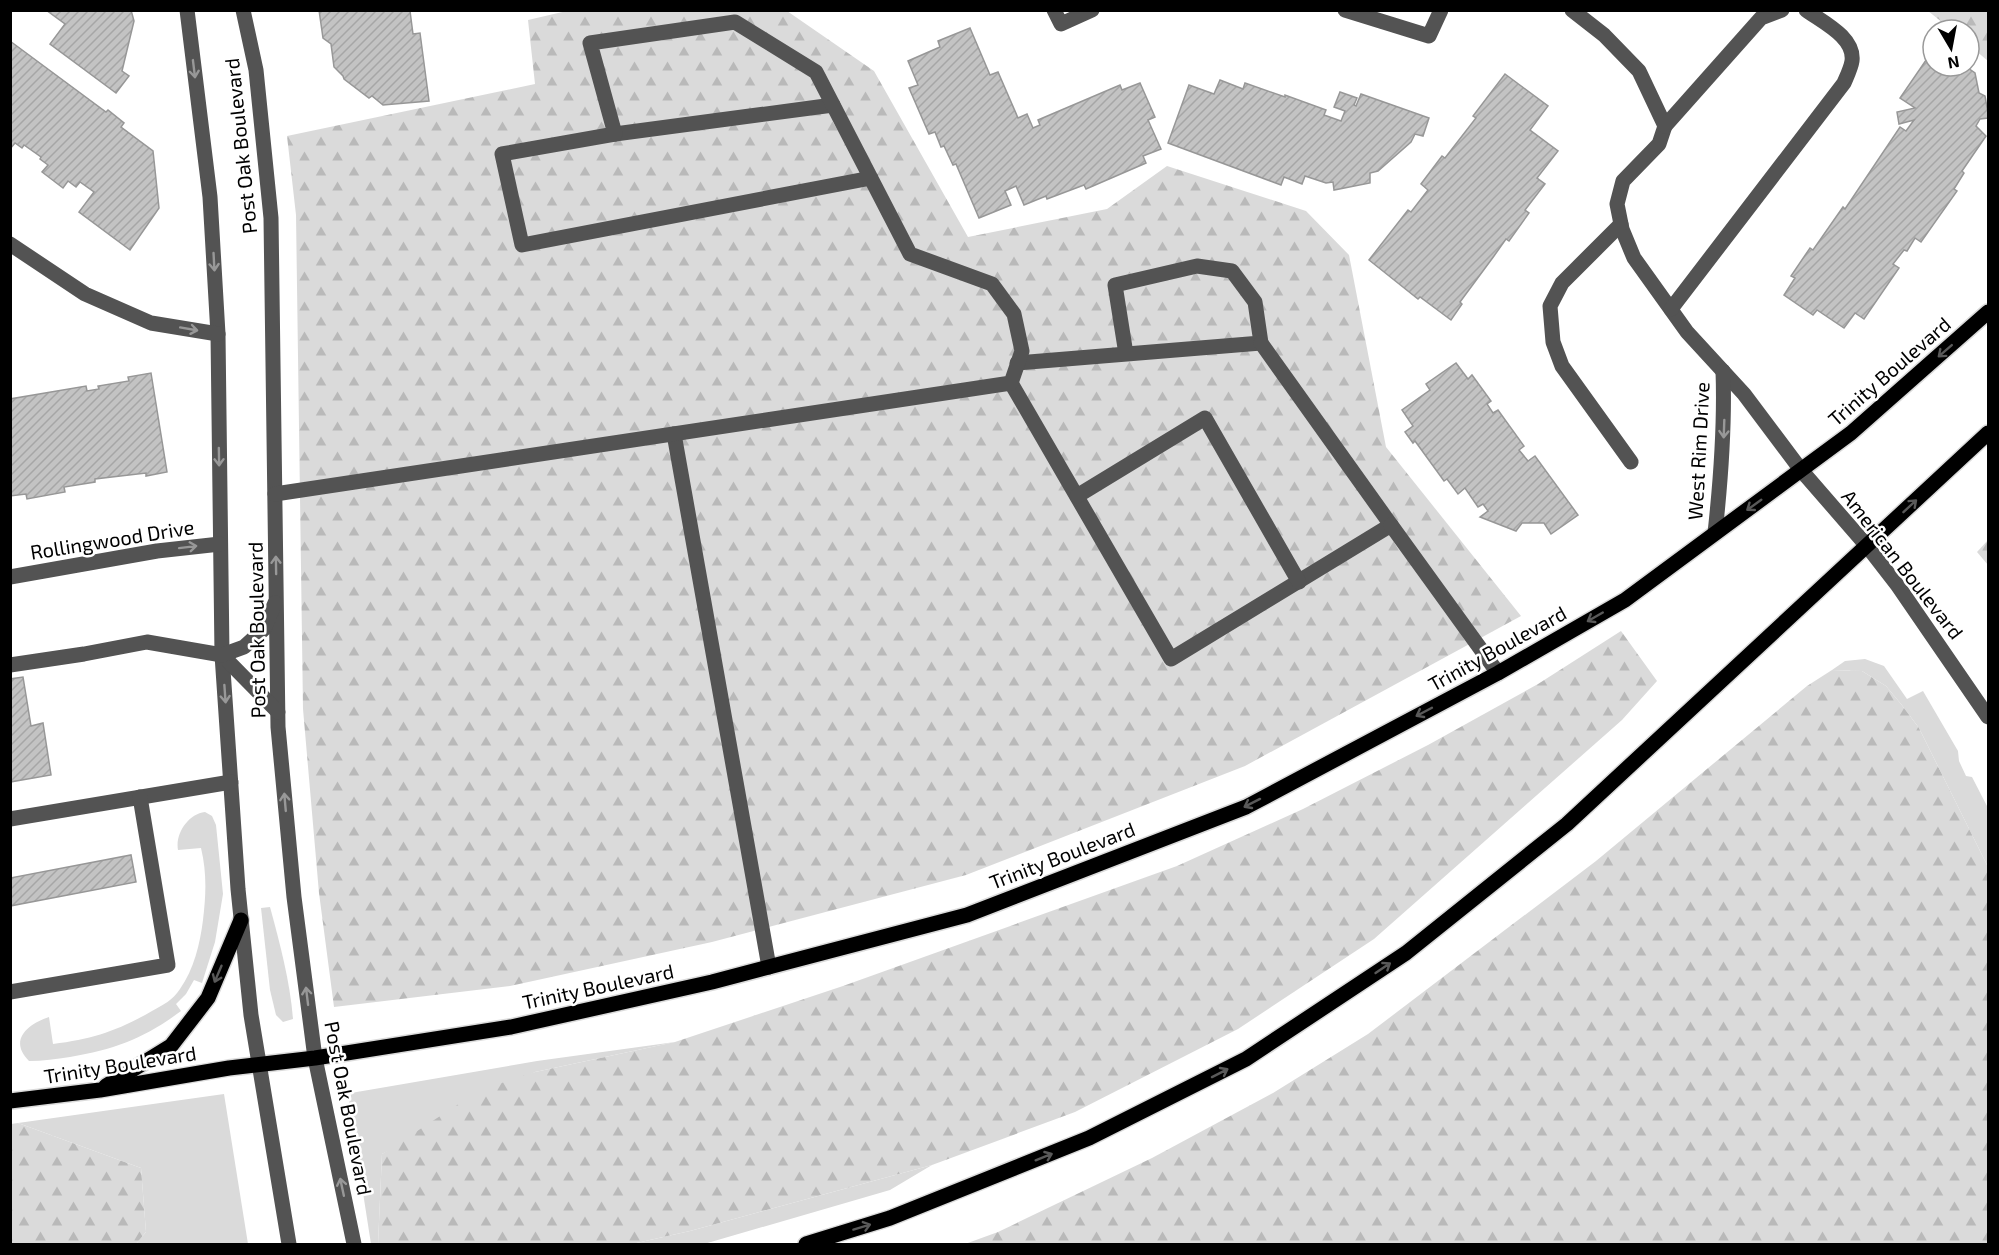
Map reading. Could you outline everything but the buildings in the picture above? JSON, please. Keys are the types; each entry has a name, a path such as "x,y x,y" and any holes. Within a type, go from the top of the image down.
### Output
{"main road":[{"name":"Trinity Boulevard","path":"10,1101 100,1090 229,1068 315,1058 511,1026 712,982 967,915 1246,807 1498,672 1625,600 1851,433 1989,312"},
{"path":"806,1245 890,1218 1089,1138 1246,1059 1406,953 1567,824 1989,433"},
{"path":"100,1090 171,1046 208,998 241,920"}],"street":[{"name":"Post Oak Boulevard","path":"187,10 210,196 218,334 222,655 241,920 251,1015 289,1245"},
{"name":"Post Oak Boulevard","path":"243,10 256,70 271,218 278,712 294,897 315,1058 354,1245"},
{"path":"1054,10 1061,24 1092,10"},
{"path":"1345,10 1429,36 1441,10"},
{"path":"1572,10 1604,36 1639,71 1665,126"},
{"name":"West Rim Drive","path":"1782,10 1761,18 1665,126 1659,144 1623,181 1617,204 1621,224 1634,258 1687,332 1744,394 1801,470"},
{"path":"1671,309 1844,83 1852,60 1849,45 1836,32 1806,10"},
{"path":"615,134 590,43 735,22 816,72 910,254 992,284 1014,314 1022,351 1011,383 1171,659 1391,525"},
{"path":"833,105 615,134 502,154 522,245 871,178"},
{"path":"1621,224 1562,283 1550,306 1554,342 1562,366 1632,462"},
{"path":"10,244 85,294 151,323 218,334"},
{"path":"1126,354 1115,285 1197,266 1232,272 1255,302 1261,343 1498,672"},
{"path":"1017,363 1261,343"},
{"name":"West Rim Drive","path":"1715,533 1723,452 1725,407 1723,370"},
{"path":"275,494 1011,383"},
{"path":"1077,496 1205,418 1299,582"},
{"path":"674,434 769,967"},
{"name":"American Boulevard","path":"1801,470 1867,546 1933,634 1989,717"},
{"name":"Rollingwood Drive","path":"10,577 157,551 220,544"},
{"path":"10,665 147,642 222,655 244,647 264,629 277,597"},
{"path":"222,655 278,712"},
{"path":"10,819 231,782"},
{"path":"10,992 168,965 140,797"}],"green space":[{"path":"571,10 787,11 874,71 968,237 1107,209 1167,166 1306,211 1349,255 1386,447 1521,616 1245,766 966,875 712,942 510,986 334,1007 319,893 303,709 296,215 287,136 535,84 528,20"},
{"path":"1928,11 1988,11 1988,61 1981,55 1981,18 1937,18"},
{"path":"1988,540 1988,565 1977,552"},
{"path":"1621,631 1657,681 1622,720 1374,939 1238,1029 1075,1112 932,1165 690,1231 632,1244 378,1244 382,1154 480,1090 535,1072 675,1042 843,986 1177,866 1303,809 1428,745 1538,684"},
{"path":"1865,659 1884,666 1907,699 1923,691 1958,751 1959,761 1966,776 1972,777 1988,808 1988,867 1919,728 1901,704 1886,686 1862,671 1832,670 1845,661"},
{"path":"1832,670 1862,671 1886,686 1901,704 1919,728 1988,867 1988,1244 965,1244 998,1232 1152,1158 1273,1093 1368,1034 1596,861 1807,686"},
{"path":"205,812 212,816 216,825 223,894 215,942 202,983 194,980 186,994 176,1004 181,1011 129,1041 86,1054 29,1061 20,1046 21,1040 28,1028 41,1020 49,1017 53,1044 80,1040 116,1029 139,1018 168,1002 180,989 193,965 198,947 205,902 205,884 201,848 178,850 178,844 181,831 188,821"},
{"path":"270,907 292,1005 293,1019 283,1022 276,1015 270,990 261,908"},
{"path":"675,1042 535,1072 382,1154 378,1244 371,1244 349,1103 351,1093 537,1061"},
{"path":"224,1094 248,1244 136,1244 146,1232 141,1168 18,1123"},
{"path":"18,1123 141,1168 146,1232 136,1244 11,1244 11,1124"},
{"path":"932,1165 890,1190 704,1244 632,1244 690,1231"}]}
